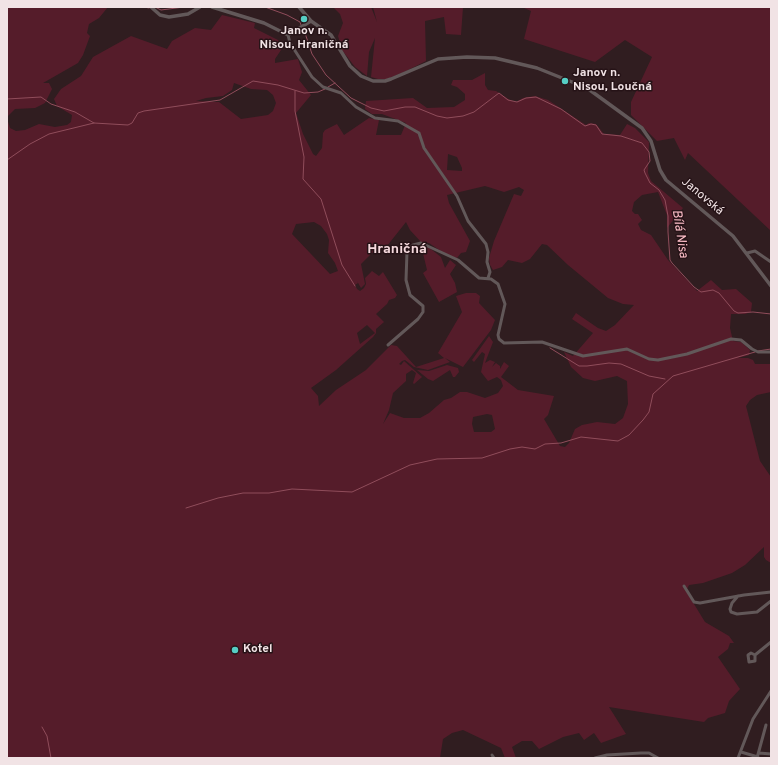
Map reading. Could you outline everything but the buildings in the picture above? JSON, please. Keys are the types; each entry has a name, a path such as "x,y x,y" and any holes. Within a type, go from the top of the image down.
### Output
{"street":[{"path":"151,7 160,15 174,17 188,14 200,7"},
{"path":"212,7 224,9 264,23 288,35 290,43 312,77 323,87 341,93 356,107 374,118 398,121 419,132 424,148 457,196 468,221 486,244 488,252 487,262 494,281"},
{"name":"Janovská","path":"299,7 311,21 331,35 341,54 350,66 361,76 373,81 385,81 391,79 438,59 467,56 495,58 537,68 580,84 642,128 650,138 660,170 666,180 733,236 771,286"},
{"path":"288,35 311,21"},
{"path":"388,345 418,319 423,312 423,306 410,295 406,286 406,256 409,249 413,245 421,243 458,260 476,276 488,278 498,284 505,304 498,332 498,337 502,342 542,342 571,353 588,356 624,349 649,359 658,360 687,354 724,341 737,339 754,350 771,352"},
{"path":"747,253 755,251 771,262"},
{"path":"488,278 490,272"},
{"path":"684,586 694,602 771,592"},
{"path":"738,596 732,603 730,609 731,612 737,614 757,612 771,601"},
{"path":"755,655 771,642"},
{"path":"738,758 750,725 771,691"},
{"path":"768,696 771,699"},
{"path":"758,756 766,725"},
{"path":"595,758 607,755 641,752 649,753 658,758"},
{"path":"741,752 758,756 771,754"}],"shaded area":[{"path":"7,7 108,7 99,18 89,24 87,33 90,36 83,55 78,63 43,83 49,83 52,89 45,103 35,108 15,109 7,117"},
{"path":"333,7 371,7 377,22 373,7 463,7 461,35 446,34 444,17 425,21 426,61 387,79 378,79 371,77 375,38 369,52 367,76 355,67 342,50 338,36 343,23 340,14"},
{"path":"522,7 771,7 771,231 688,153 685,160 674,138 657,141 631,115 631,102 652,57 625,40 595,62 524,39 531,11"},
{"path":"222,15 255,23 254,28 278,40 283,47 275,59 275,63 298,59 302,72 299,80 311,95 296,113 303,134 313,154 316,156 322,148 323,133 325,130 337,124 344,135 369,118 379,120 376,135 401,135 406,123 382,114 372,114 365,109 366,101 413,98 427,108 454,107 465,100 465,94 457,87 451,85 453,80 472,80 485,73 485,85 488,90 496,91 510,100 516,102 523,98 535,96 548,100 586,125 589,123 596,124 604,134 620,135 627,124 635,128 649,142 648,173 651,181 683,208 667,228 667,215 658,192 642,195 634,202 632,211 635,214 638,214 642,220 638,224 641,230 651,235 668,260 697,291 711,280 722,290 736,289 752,303 751,312 745,314 731,314 730,328 733,341 741,342 750,350 749,355 738,358 748,358 753,360 755,364 771,364 771,392 757,395 750,400 746,406 760,461 771,477 771,563 764,557 764,547 745,565 732,573 703,583 689,585 686,591 705,622 729,636 734,643 730,643 728,649 718,657 740,689 729,701 725,713 708,718 704,722 609,707 626,734 601,743 594,733 584,740 579,733 563,737 539,749 532,741 522,741 512,747 516,758 505,758 501,748 463,730 452,733 443,739 440,758 7,758 7,118 10,128 16,131 25,130 39,124 55,127 67,125 71,122 72,115 57,106 54,99 61,89 81,76 93,57 131,36 167,49 172,41 195,28 211,30","holes":["234,83 251,89 267,90 273,95 276,103 273,111 268,115 241,119 219,102 196,101 223,96 232,90","448,154 457,157 462,171 447,170","485,186 504,192 519,187 524,190 521,196 514,194 494,241 489,258 490,265 493,270 502,267 508,260 522,263 530,259 542,244 547,245 568,265 608,298 623,304 634,305 615,325 606,331 598,328 576,313 572,319 593,333 573,356 564,352 571,367 583,378 595,381 617,376 627,381 628,404 623,418 615,424 597,422 582,425 575,429 569,443 565,447 560,446 544,419 548,415 554,396 518,390 501,377 509,366 504,362 500,369 500,366 496,363 492,367 495,362 490,360 485,363 493,342 489,336 472,360 474,362 482,352 485,354 481,372 488,381 497,377 501,380 503,386 498,393 485,398 467,392 460,392 451,398 444,400 429,413 420,418 404,418 390,413 383,424 389,410 393,393 406,381 406,374 412,370 416,373 414,384 422,377 404,361 401,365 399,364 402,361 405,360 414,367 428,370 450,362 445,358 463,367 491,330 495,320 479,303 480,296 476,293 466,293 456,296 462,312 438,353 444,358 416,367 397,346 391,345 366,370 336,390 319,406 318,396 311,388 336,370 373,337 376,333 376,329 384,322 376,314 387,304 389,300 395,298 397,295 383,272 379,276 372,271 365,278 366,284 364,288 360,291 357,289 355,285 358,283 357,281 361,288 365,284 361,264 372,253 387,246 406,222 410,230 421,242 429,243 445,254 457,258 461,253 466,252 470,241 449,203 447,195","314,222 321,226 327,234 329,240 328,253 335,263 338,271 330,274 292,234 296,224","367,325 375,333 360,344 357,333","487,414 492,415 495,429 491,432 474,432 472,424 473,417"]},
{"path":"421,245 427,246 441,257 445,268 450,260 456,265 450,274 455,283 457,292 439,302 423,273 427,270"},
{"path":"447,365 458,368 459,372 455,377 453,377 450,370 433,381 417,370 429,371"}],"waterway":[{"path":"144,7 149,8"},
{"path":"155,7 161,10 184,7"},
{"name":"Bílá Nisa","path":"265,7 287,15 300,22 301,25"},
{"name":"Bílá Nisa","path":"303,27 312,54 326,75 351,98 371,108 384,111 405,107 415,107 437,116 447,118 463,116 474,112 499,93 508,100 517,102 526,98 536,97 561,109 585,126 591,124 596,125 602,134 621,136 642,143 649,152 650,161 644,170 645,173 650,183 659,190 665,200 668,216 670,260 672,263 694,287 701,292 713,290 719,293 734,311 738,313 753,312 771,314"},
{"path":"7,99 41,97 51,104 75,112 94,123 128,125 132,123 138,113 220,100 253,81 278,85 304,93 318,92 325,89"},
{"name":"Bílá Nisa","path":"328,87 335,83"},
{"path":"295,91 295,111 304,157 303,179 321,199 342,265 355,286"},
{"path":"7,160 30,144 49,134 94,123"},
{"path":"550,348 579,366 609,363 621,364 649,376 665,379"},
{"path":"758,351 771,349"},
{"path":"186,508 218,498 243,493 269,493 292,489 352,492 410,465 437,459 482,458 510,449 522,447 535,449 545,444 561,443 581,437 618,441 629,435 643,420 649,412 653,394 673,376 755,352"},
{"path":"42,727 47,736 51,758"}],"place":[{"name":"Janov n. Nisou, Hraničná","path":"304,19"},
{"name":"Janov n. Nisou, Loučná","path":"565,81"},
{"name":"Kotel","path":"235,650"}],"district":[{"name":"Hraničná","path":"397,250"}]}
